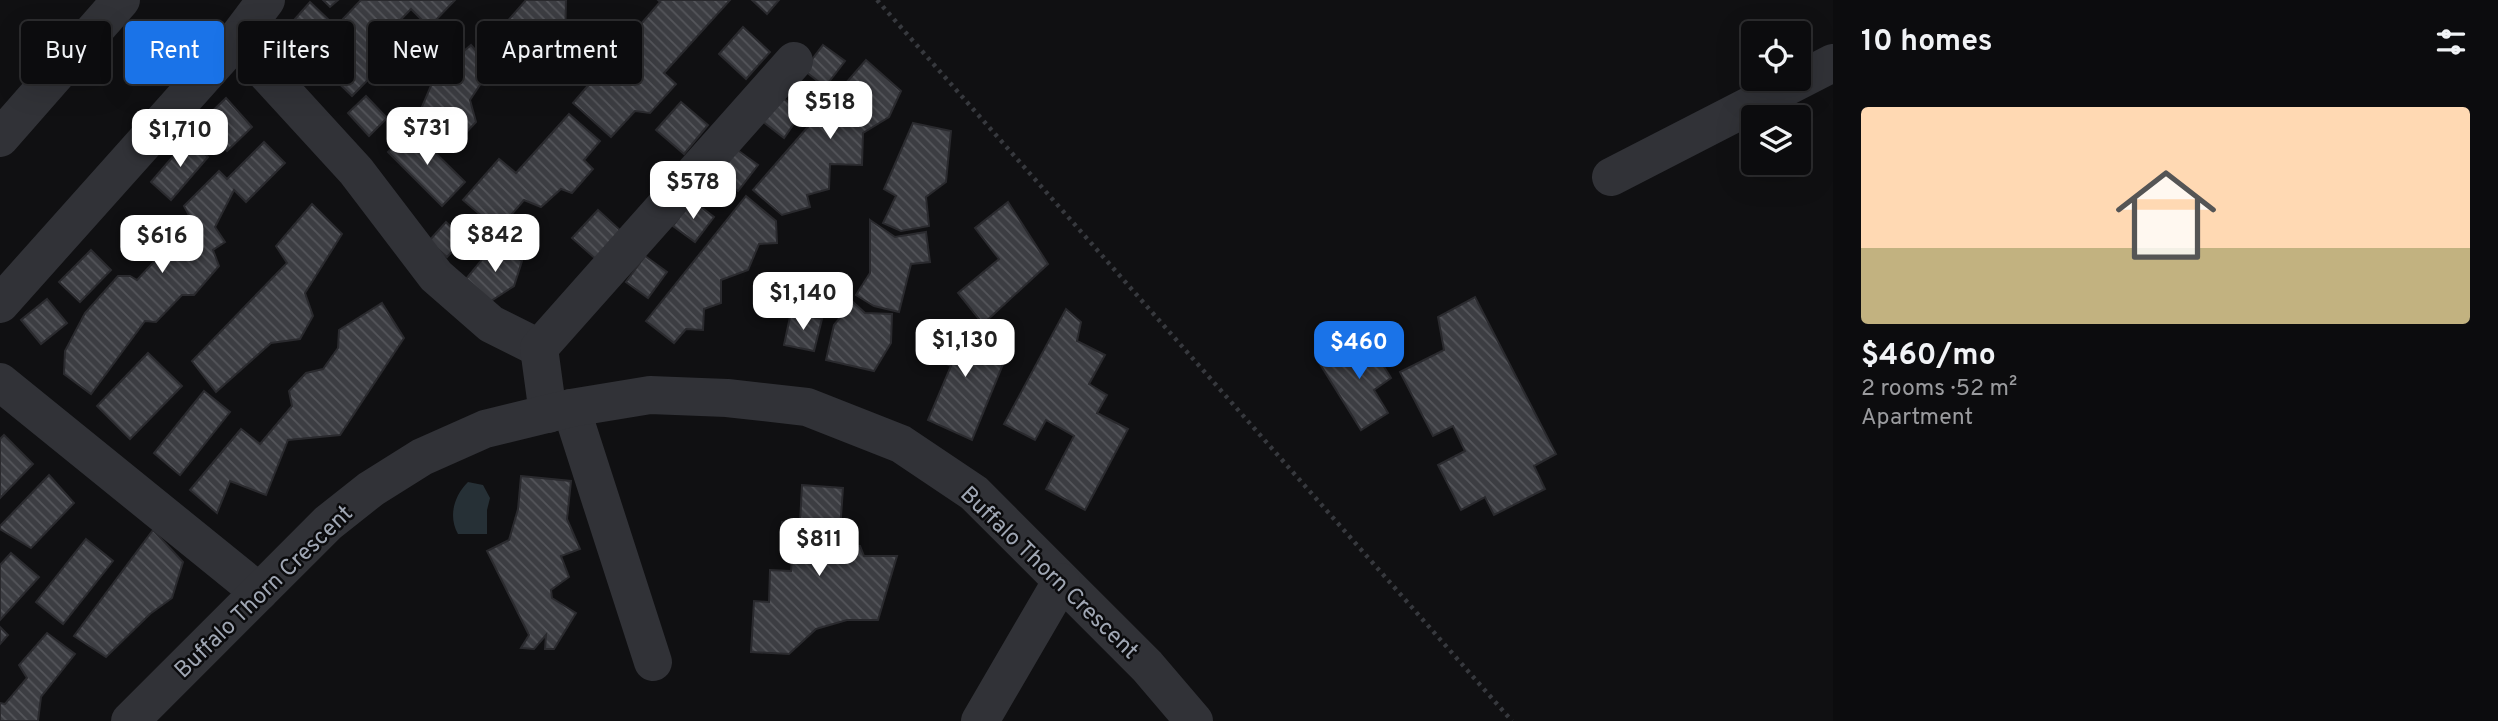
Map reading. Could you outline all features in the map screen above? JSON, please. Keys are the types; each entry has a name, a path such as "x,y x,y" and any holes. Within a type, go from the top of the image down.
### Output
{"street":[{"path":"0,138 121,0"},
{"path":"0,304 236,40 266,0"},
{"path":"236,40 356,170 436,276 491,324 538,348 653,662"},
{"path":"538,348 794,61"},
{"path":"1611,177 1833,63"},
{"path":"0,382 259,592"},
{"name":"Buffalo Thorn Crescent","path":"130,721 328,523 371,489 412,463 485,429 560,411 650,395 727,398 807,407 901,444 974,493 1147,666 1194,721"},
{"path":"980,721 1061,582"}],"path":[{"path":"877,0 1512,721"}],"shaded area":[{"path":"468,482 483,485 490,498 487,534 458,534 455,527 454,506"}],"building":[{"path":"323,0 338,0 330,7"},
{"path":"361,0 455,0 435,21 423,21 411,9 399,21 368,21 368,80 352,96 340,84 354,84 354,21 343,19"},
{"path":"526,0 566,0 565,21 508,21"},
{"path":"658,0 730,0 664,73 676,84 650,113 635,111 611,137 573,103 589,84 642,84 642,23 660,2"},
{"path":"752,0 779,0 767,14"},
{"path":"310,2 330,21 293,21"},
{"path":"743,27 770,52 746,79 719,54"},
{"path":"471,45 477,52 477,84 480,84 470,100 476,122 449,151 416,121 432,84 463,84 463,52"},
{"path":"823,45 845,61 825,87 804,70"},
{"path":"866,60 901,91 889,117 863,133 862,165 830,164 829,189 807,195 810,207 782,215 753,190"},
{"path":"366,96 387,118 369,136 348,113"},
{"path":"780,96 802,112 784,138 762,121"},
{"path":"226,98 252,127 227,151 200,123"},
{"path":"681,102 708,125 684,154 656,130"},
{"path":"569,114 600,141 584,160 593,169 572,193 561,189 541,207 524,200 498,230 463,200 499,159 516,173"},
{"path":"913,123 951,131 946,182 926,197 929,226 901,231 883,223 896,196 884,189"},
{"path":"411,129 465,182 442,206 388,152"},
{"path":"188,139 208,157 171,200 151,182"},
{"path":"264,142 285,163 246,202 234,190 215,227 225,242 213,250 219,266 194,295 182,295 156,322 145,321 91,394 64,374 65,351 85,313 118,276 130,276 137,280 192,221 184,206 219,171 227,179"},
{"path":"736,149 758,165 738,191 717,175"},
{"path":"746,196 776,221 777,243 759,244 748,270 721,280 721,303 704,309 703,330 686,329 674,343 646,321"},
{"path":"692,200 714,217 695,242 673,226"},
{"path":"1008,202 1048,264 983,324 958,293 999,259 975,228"},
{"path":"312,204 342,234 305,293 313,316 300,339 271,343 216,392 192,361 287,263 276,246"},
{"path":"598,210 622,232 597,260 572,238"},
{"path":"870,220 895,237 926,232 930,262 911,264 899,312 874,306 856,295 870,273"},
{"path":"446,222 464,239 447,257 429,241"},
{"path":"494,245 522,261 514,286 488,303 466,279"},
{"path":"91,250 111,270 80,302 59,282"},
{"path":"645,256 667,272 648,298 626,282"},
{"path":"1475,297 1556,454 1534,466 1545,489 1494,515 1485,497 1461,510 1438,465 1465,451 1453,426 1433,436 1400,372 1444,350 1438,317"},
{"path":"47,299 67,323 41,344 21,320"},
{"path":"853,302 865,313 892,314 891,343 874,371 826,360 834,325"},
{"path":"382,303 404,338 340,435 288,440 266,495 230,481 217,513 190,490 241,429 260,444 292,406 289,391 306,373 323,369 338,348 339,330"},
{"path":"1066,309 1081,322 1077,341 1105,355 1089,384 1107,395 1097,413 1128,429 1085,510 1046,489 1074,436 1046,420 1035,440 1004,424"},
{"path":"791,312 822,319 814,351 784,345"},
{"path":"948,323 1008,352 972,440 928,420 951,366 925,354"},
{"path":"1365,336 1391,378 1374,390 1388,413 1361,430 1320,364"},
{"path":"148,353 182,386 130,439 97,406"},
{"path":"204,391 230,412 180,475 154,453"},
{"path":"4,435 33,464 0,498 0,439"},
{"path":"49,475 74,503 31,548 0,529 0,526"},
{"path":"521,476 571,481 567,519 580,549 561,556 569,577 551,590 552,598 576,613 554,649 545,649 546,635 534,649 521,648 529,635 487,551 509,540 518,509"},
{"path":"802,485 843,488 839,545 860,546 864,556 897,556 878,620 847,620 816,629 789,654 751,652 754,601 769,602 770,570 791,571 793,545 781,544 782,522 800,523"},
{"path":"153,530 183,562 172,598 150,614 106,657 74,636"},
{"path":"86,539 113,561 63,624 36,602"},
{"path":"11,553 39,577 0,620 0,565"},
{"path":"0,627 8,635 0,644"},
{"path":"47,633 75,654 41,697 38,721 0,721 0,703 5,704 27,678 19,665"}]}
